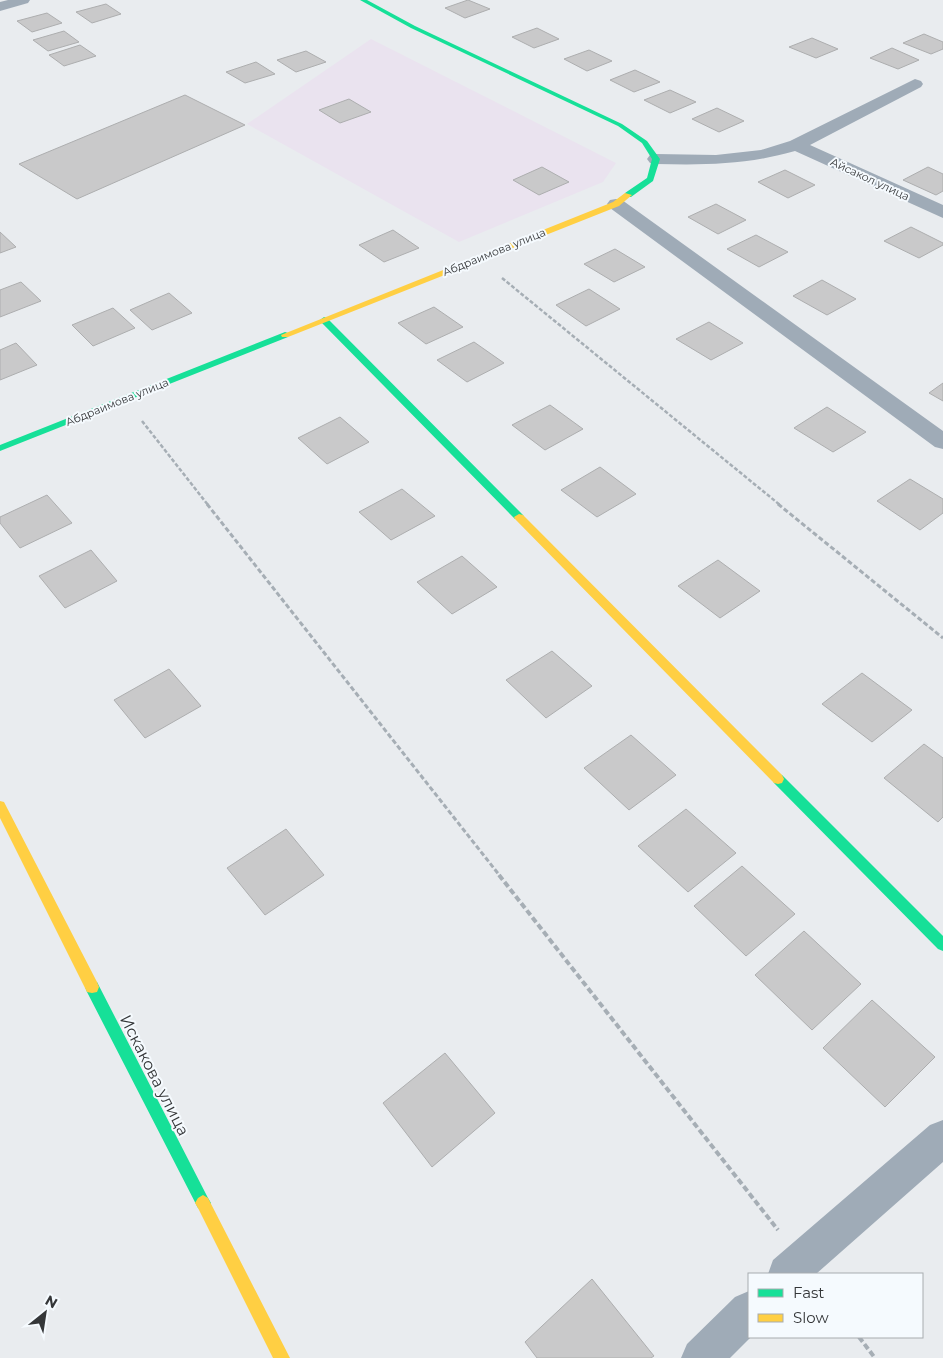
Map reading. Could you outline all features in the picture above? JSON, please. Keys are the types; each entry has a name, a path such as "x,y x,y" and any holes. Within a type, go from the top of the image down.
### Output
{"street":[{"path":"0,7 23,0"},
{"path":"363,0 414,27 620,125 645,142 656,159 716,160 762,155 796,145 915,84"},
{"name":"Айсакол улица","path":"796,145 943,212"},
{"name":"Абдраимова улица","path":"0,448 616,204 650,179 656,159"},
{"path":"616,204 943,442"},
{"path":"324,320 943,946"},
{"name":"Искакова улица","path":"0,806 282,1358"},
{"path":"794,1267 943,1138"},
{"path":"701,1358 748,1312"}],"path":[{"path":"479,258 943,638"},
{"path":"124,399 794,1267"},
{"path":"860,1338 875,1358"}],"shaded area":[{"path":"371,39 616,163 603,182 459,242 247,124"}],"building":[{"path":"468,0 490,9 465,18 445,8"},
{"path":"106,4 121,14 92,23 76,12"},
{"path":"47,13 62,23 32,32 17,21"},
{"path":"537,28 559,39 534,48 512,37"},
{"path":"64,31 79,42 48,51 33,40"},
{"path":"924,34 943,42 943,49 931,54 903,43"},
{"path":"812,38 838,49 816,58 789,47"},
{"path":"80,45 96,56 64,66 49,55"},
{"path":"892,48 919,60 898,69 870,58"},
{"path":"589,50 612,61 587,71 564,59"},
{"path":"306,51 326,62 296,72 277,60"},
{"path":"256,62 275,74 245,83 226,72"},
{"path":"635,70 660,82 634,92 610,80"},
{"path":"670,90 696,102 670,113 644,100"},
{"path":"185,95 245,125 77,199 19,164"},
{"path":"349,99 371,112 340,123 319,110"},
{"path":"717,108 744,121 719,132 692,119"},
{"path":"542,167 569,182 539,195 513,180"},
{"path":"928,167 943,174 943,191 936,195 903,180"},
{"path":"785,170 815,185 788,198 758,182"},
{"path":"716,204 746,220 718,234 688,217"},
{"path":"911,227 943,243 943,245 919,258 884,241"},
{"path":"393,230 419,248 384,262 359,245"},
{"path":"0,232 16,247 0,253"},
{"path":"756,235 788,252 759,267 727,249"},
{"path":"615,249 645,267 614,282 584,264"},
{"path":"822,280 856,299 827,315 793,296"},
{"path":"21,282 41,301 0,317 0,290"},
{"path":"589,289 620,309 586,326 556,305"},
{"path":"169,293 192,313 152,330 130,310"},
{"path":"434,307 463,327 426,344 398,323"},
{"path":"113,308 135,328 93,346 72,325"},
{"path":"709,322 743,343 711,360 676,339"},
{"path":"474,342 504,363 467,382 437,360"},
{"path":"16,343 37,365 0,380 0,350"},
{"path":"943,383 943,401 929,393"},
{"path":"550,405 583,429 545,450 512,425"},
{"path":"827,407 866,432 833,452 794,428"},
{"path":"340,417 369,442 327,464 298,438"},
{"path":"600,467 636,494 597,517 561,490"},
{"path":"910,479 943,499 943,513 920,530 877,501"},
{"path":"402,489 435,516 391,540 359,512"},
{"path":"47,495 72,523 20,548 0,523 0,517"},
{"path":"91,550 117,581 65,608 39,576"},
{"path":"462,556 497,587 452,614 417,582"},
{"path":"718,560 760,591 720,618 678,586"},
{"path":"552,651 592,686 546,718 506,680"},
{"path":"169,669 201,706 145,738 114,700"},
{"path":"862,673 912,710 872,742 822,704"},
{"path":"631,735 676,775 629,810 584,768"},
{"path":"924,744 943,758 943,817 938,822 884,778"},
{"path":"686,809 736,853 688,892 638,846"},
{"path":"286,829 324,875 265,915 227,868"},
{"path":"742,866 795,914 746,956 694,906"},
{"path":"804,931 861,984 812,1030 755,975"},
{"path":"872,1000 935,1057 885,1107 823,1048"},
{"path":"445,1053 495,1113 432,1167 383,1103"},
{"path":"592,1279 654,1356 651,1358 537,1358 525,1342"}],"traffic: fast":[{"path":"363,0 413,27 620,125 645,142 656,159 650,179 628,195"},
{"path":"324,320 519,517"},
{"path":"0,448 285,335"},
{"path":"778,779 943,945"},
{"path":"92,987 203,1203"}],"traffic: slow":[{"path":"285,335 616,204 628,195"},
{"path":"519,517 778,779"},
{"path":"0,806 92,987"},
{"path":"203,1203 282,1358"}]}
